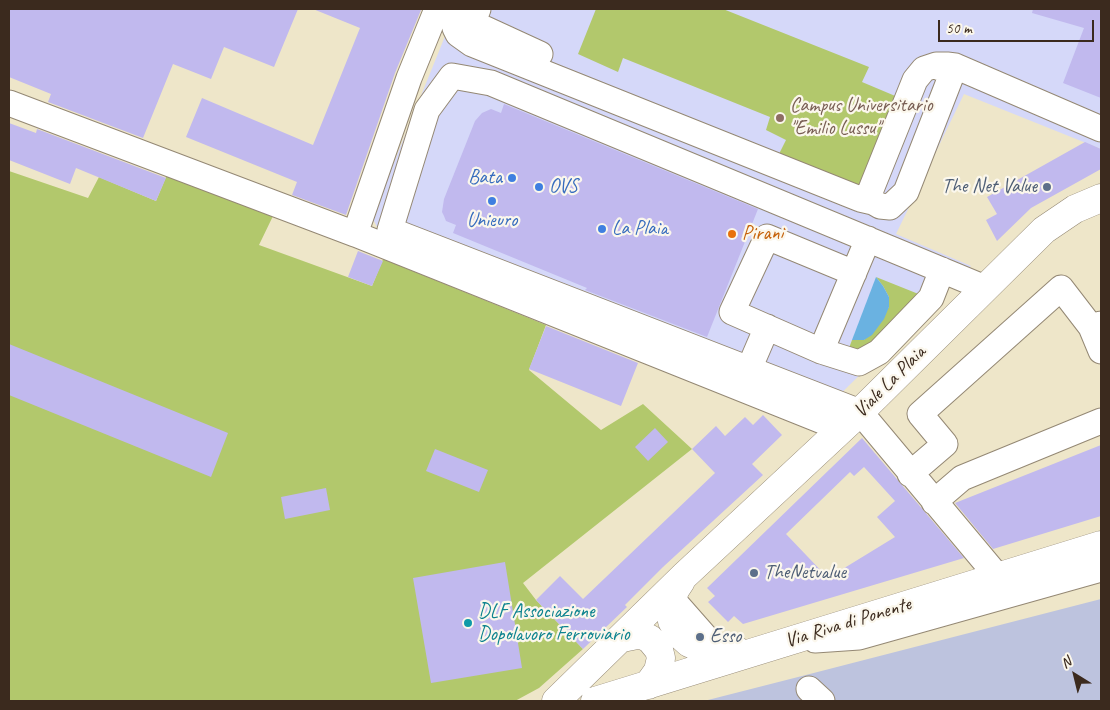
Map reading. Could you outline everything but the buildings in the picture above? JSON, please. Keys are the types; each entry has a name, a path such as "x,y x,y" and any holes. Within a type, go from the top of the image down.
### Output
{"main road":[{"name":"Viale La Plaia","path":"556,701 678,587 1044,230 1075,209 1101,198"},
{"name":"Via Riva di Ponente","path":"595,701 1101,545"},
{"path":"678,587 670,607 672,621 680,635 694,646 705,649 751,654"},
{"path":"622,638 629,635 644,636 650,639 659,650 661,658 658,671 648,685"}],"street":[{"path":"355,234 409,78 437,9"},
{"path":"459,9 455,28 458,34 472,44 880,206 890,207 906,192 951,65"},
{"path":"478,9 474,19 477,25 540,54"},
{"path":"873,202 870,192 915,80 924,70 936,65 951,65 1101,129"},
{"path":"894,176 930,85 938,70 951,65"},
{"path":"985,288 491,83 452,76 427,110 390,230 749,369 851,420 910,474 998,576"},
{"path":"9,103 851,420"},
{"path":"854,273 767,238 732,312 821,351 859,363 879,352 931,298 942,270"},
{"path":"821,351 868,239"},
{"path":"971,474 920,414 1061,288 1096,325 1101,351"},
{"path":"749,369 767,327"},
{"path":"934,502 962,478 1101,421"},
{"path":"910,474 945,444"},
{"path":"790,641 859,637 1101,569"}],"shaded area":[{"path":"456,9 1101,9 1101,149 964,94 896,234 971,266 823,411 381,235 372,217"},
{"path":"1101,599 1101,701 704,701 802,676"}],"green space":[{"path":"596,9 723,9 869,67 862,82 900,98 862,191 778,156 786,140 766,130 770,117 623,58 618,72 578,54"},
{"path":"9,171 88,198 99,177 156,201 168,172 273,216 259,245 372,286 383,259 546,325 529,370 601,430 643,404 692,449 523,583 536,600 583,649 539,688 515,701 9,701"},
{"path":"876,277 926,297 868,355 849,348 852,340 864,340 889,307 889,297"}],"water":[{"path":"876,277 889,297 889,307 884,319 872,335 864,340 852,340"}],"place":[{"name":"Campus Universitario \"Emilio Lussu\"","path":"780,118"},
{"name":"Bata","path":"512,178"},
{"name":"OVS","path":"539,187"},
{"name":"The Net Value","path":"1047,187"},
{"name":"Unieuro","path":"492,201"},
{"name":"La Plaia","path":"602,229"},
{"name":"Pirani","path":"732,234"},
{"name":"TheNetvalue","path":"754,573"},
{"name":"DLF Associazione Dopolavoro Ferroviario","path":"468,623"},
{"name":"Esso","path":"700,637"}]}
